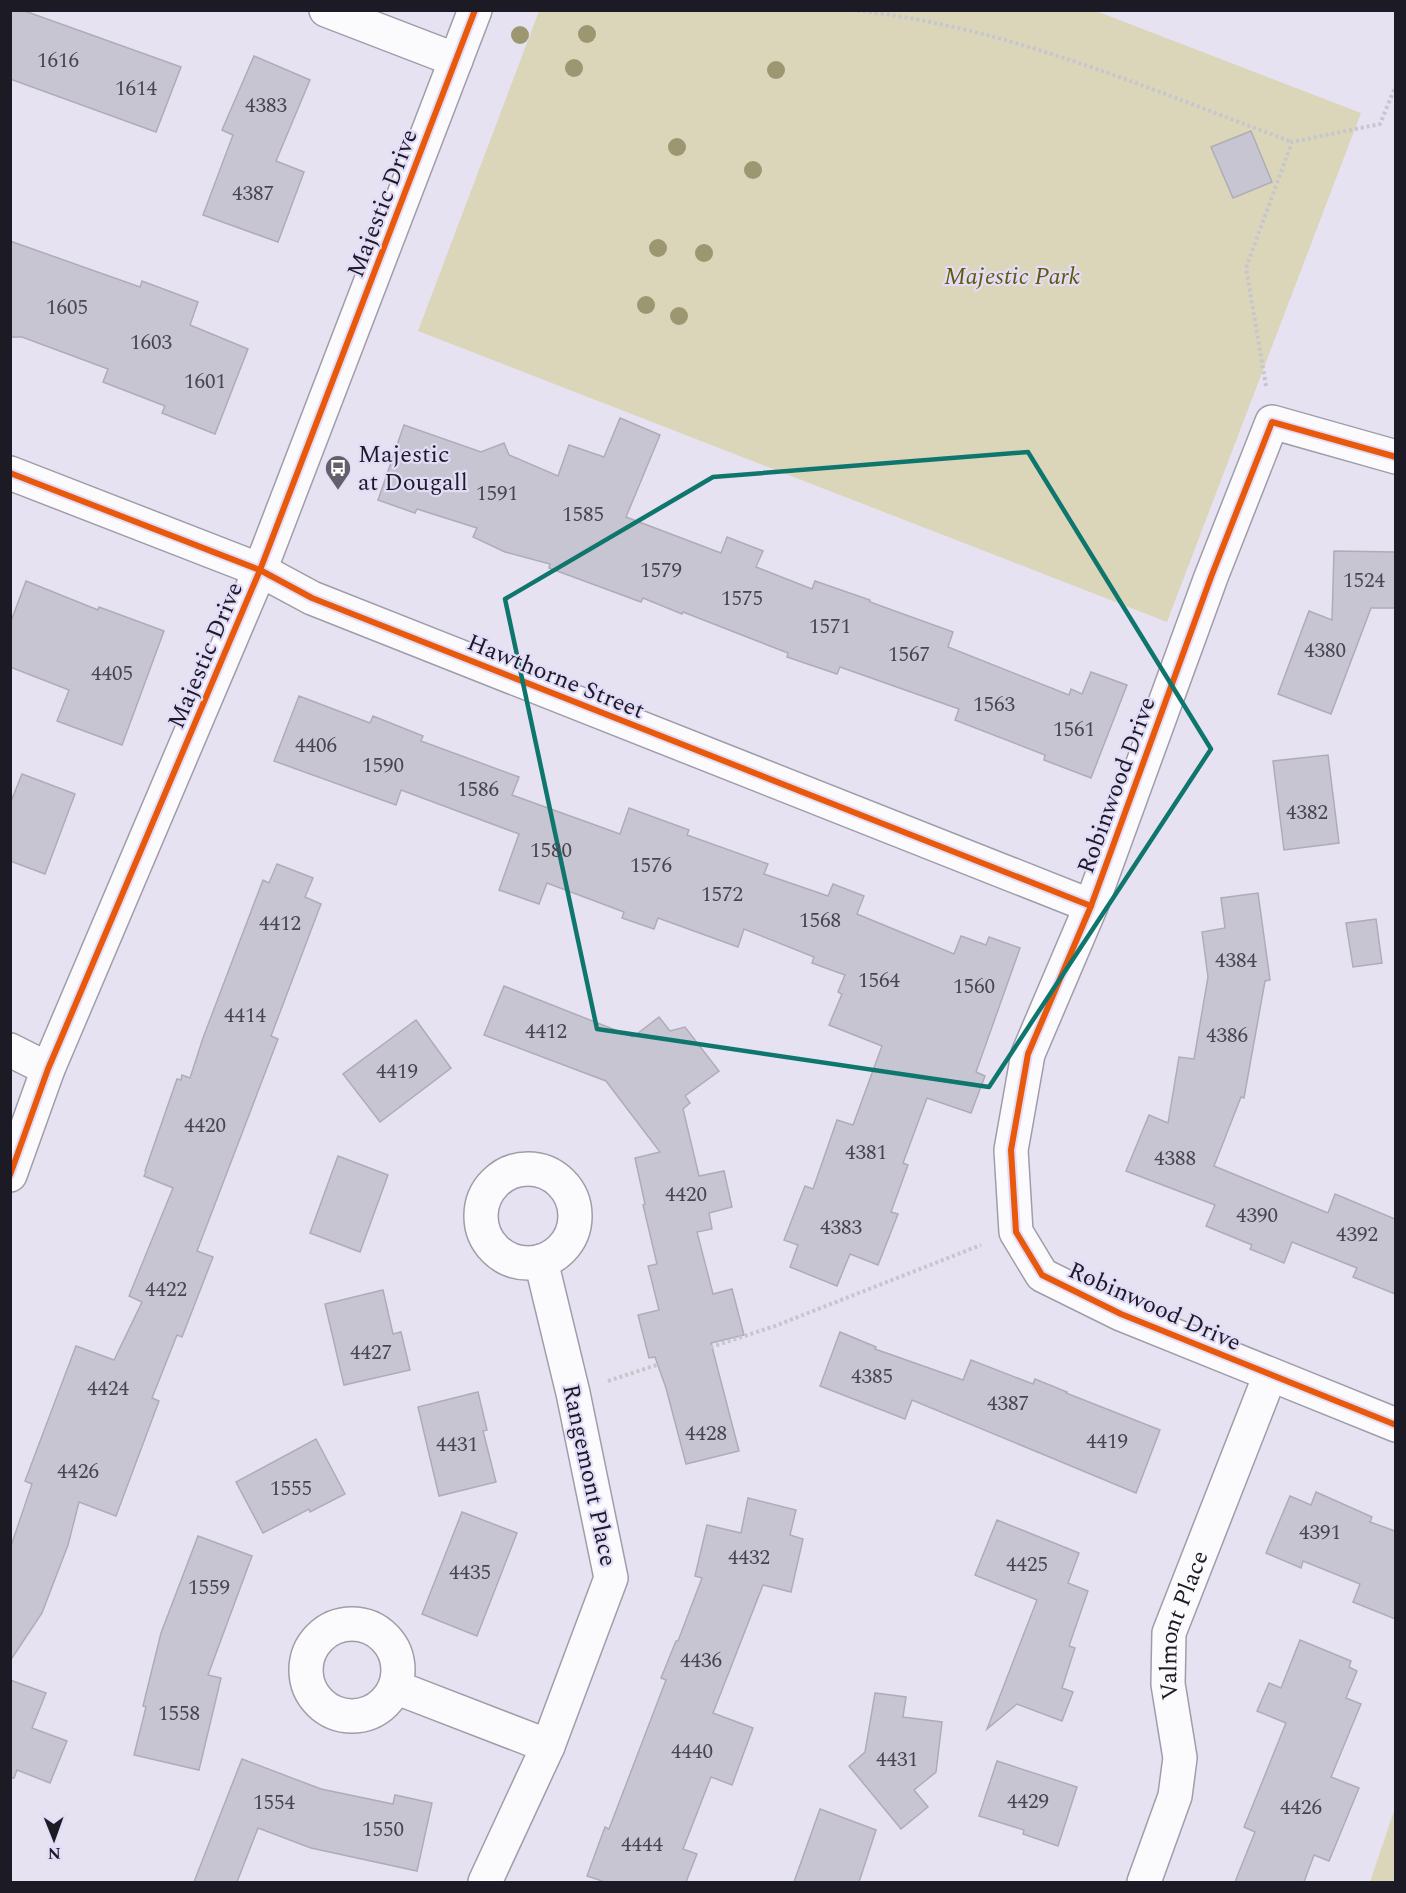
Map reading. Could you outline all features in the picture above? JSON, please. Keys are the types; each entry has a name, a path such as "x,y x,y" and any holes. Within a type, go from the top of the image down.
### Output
{"street":[{"path":"326,10 456,60"},
{"name":"Majestic Drive","path":"10,1175 48,1069 260,570 475,10"},
{"path":"1272,422 1395,457"},
{"name":"Robinwood Drive","path":"1272,422 1211,577 1091,906 1028,1054 1011,1150 1016,1232 1042,1275 1121,1314 1395,1425"},
{"name":"Hawthorne Street","path":"10,473 260,570 312,598 1091,906"},
{"path":"10,1050 48,1069"},
{"name":"Rangemont Place","path":"485,1882 548,1746 611,1578 573,1393 541,1261"},
{"name":"Valmont Place","path":"1144,1882 1175,1796 1180,1758 1168,1684 1169,1633 1270,1375"},
{"path":"395,1688 548,1746"}],"path":[{"path":"851,10 893,15 960,28 1057,57 1292,142 1380,124 1395,85"},
{"path":"1272,422 1246,268 1292,142"},
{"path":"573,1393 775,1326 1016,1232"}],"highlighted area":[{"path":"1028,452 1211,749 989,1087 597,1029 505,599 713,477"}],"green space":[{"name":"Majestic Park","path":"539,11 1096,11 1361,113 1167,622 418,331"},
{"path":"1395,1808 1395,1882 1370,1882"}],"building":[{"path":"10,10 22,10 181,67 156,132 10,79"},
{"path":"254,56 310,80 276,161 304,172 278,242 203,215 233,135 222,130"},
{"path":"1251,131 1272,182 1233,198 1211,147"},
{"path":"10,241 140,287 142,281 198,302 190,325 248,349 215,434 162,413 165,406 103,382 108,369 22,337 10,337"},
{"path":"620,418 660,435 626,517 721,553 727,537 763,551 756,567 812,589 815,581 953,632 948,647 1069,695 1071,689 1082,694 1091,672 1127,685 1091,778 1044,760 1045,755 955,720 959,709 840,667 837,674 787,657 788,653 683,612 682,614 643,598 641,602 549,568 550,564 505,552 473,537 477,528 417,509 415,513 378,500 404,425 481,452 504,443 509,455 558,476 569,445 604,457"},
{"path":"1334,551 1395,552 1395,608 1371,608 1331,714 1278,694 1309,611 1332,620"},
{"path":"26,581 98,610 99,607 164,631 122,745 57,721 69,690 10,667 10,624"},
{"path":"299,696 370,723 373,716 423,736 421,741 519,777 512,795 620,834 629,808 689,830 687,835 768,864 764,874 828,896 833,884 864,896 857,914 954,954 961,936 986,945 989,937 1020,948 976,1072 985,1076 971,1113 927,1098 903,1163 908,1165 891,1212 898,1214 878,1265 850,1254 837,1286 790,1267 798,1245 784,1240 805,1186 813,1189 837,1120 853,1125 882,1046 829,1025 842,994 838,992 845,975 812,963 814,957 744,929 738,947 658,918 654,929 622,918 624,912 547,883 539,904 499,890 519,834 401,790 396,805 274,761"},
{"path":"1328,755 1339,843 1284,850 1273,761"},
{"path":"22,774 75,794 45,874 10,861 10,804"},
{"path":"277,864 313,878 305,897 321,904 271,1036 278,1039 197,1251 213,1257 182,1337 177,1335 152,1398 159,1401 116,1516 79,1502 68,1545 42,1613 10,1661 10,1549 32,1484 25,1481 76,1346 114,1360 142,1302 129,1296 173,1188 144,1176 145,1171 177,1079 181,1080 182,1075 190,1078 263,880 269,883"},
{"path":"1258,893 1270,980 1265,981 1244,1098 1241,1097 1214,1166 1328,1213 1335,1194 1395,1219 1395,1294 1353,1277 1357,1268 1292,1242 1284,1263 1250,1249 1252,1245 1206,1226 1215,1205 1126,1171 1149,1115 1168,1123 1179,1057 1194,1059 1208,977 1202,932 1225,928 1221,898"},
{"path":"1376,919 1382,963 1353,967 1346,923"},
{"path":"504,986 633,1037 659,1017 670,1031 685,1027 719,1071 685,1096 690,1103 683,1109 699,1176 724,1171 732,1207 709,1213 712,1229 697,1232 713,1294 732,1289 744,1335 711,1343 739,1451 686,1464 666,1388 655,1357 649,1358 638,1315 659,1310 648,1266 657,1264 635,1158 660,1152 606,1081 484,1035"},
{"path":"416,1020 451,1068 380,1122 343,1074"},
{"path":"338,1156 388,1175 360,1252 310,1233"},
{"path":"383,1290 393,1334 401,1332 410,1370 344,1385 325,1304"},
{"path":"840,1332 876,1347 875,1349 963,1380 971,1360 1033,1384 1035,1379 1160,1430 1136,1493 912,1400 905,1419 820,1386"},
{"path":"478,1392 487,1430 483,1431 496,1482 439,1496 418,1407"},
{"path":"316,1439 345,1494 310,1512 309,1509 263,1533 236,1482"},
{"path":"1316,1492 1372,1517 1370,1522 1395,1531 1395,1619 1353,1602 1360,1584 1303,1561 1301,1568 1266,1553 1290,1496 1311,1505"},
{"path":"748,1498 796,1510 790,1535 803,1539 791,1592 763,1585 713,1713 753,1728 732,1785 711,1777 683,1849 697,1854 686,1882 605,1882 587,1876 605,1827 609,1829 666,1680 661,1678 702,1578 695,1576 707,1525 741,1533"},
{"path":"462,1512 517,1533 477,1636 422,1614"},
{"path":"997,1520 1079,1553 1068,1583 1088,1591 1069,1646 1075,1648 1062,1688 1073,1692 1062,1721 1017,1704 987,1729 1037,1600 975,1575"},
{"path":"198,1536 252,1556 208,1675 221,1678 199,1770 134,1755 146,1707 143,1706 161,1633"},
{"path":"1300,1640 1351,1661 1349,1667 1357,1671 1346,1698 1361,1704 1331,1777 1359,1788 1329,1861 1314,1855 1304,1882 1235,1882 1255,1832 1244,1827 1286,1723 1257,1711 1269,1683 1281,1688"},
{"path":"10,1680 46,1693 32,1728 67,1741 50,1783 17,1770 14,1778 10,1778"},
{"path":"875,1693 906,1697 903,1717 942,1722 936,1772 914,1790 928,1807 901,1829 849,1766 865,1752"},
{"path":"242,1759 321,1789 393,1804 395,1795 432,1803 417,1871 311,1848 258,1828 237,1882 194,1882"},
{"path":"997,1761 1077,1787 1058,1846 1023,1834 1024,1830 979,1816"},
{"path":"820,1809 876,1830 859,1882 794,1882"}],"cycle path":[{"path":"10,1175 48,1069 260,570 475,10"},
{"path":"1396,457 1272,422 1211,577 1091,906 1028,1054 1011,1150 1016,1232 1042,1275 1121,1314 1396,1425"},
{"path":"10,473 260,570 312,598 1091,906"}],"place":[{"name":"Majestic at Dougall","path":"338,491"}]}
